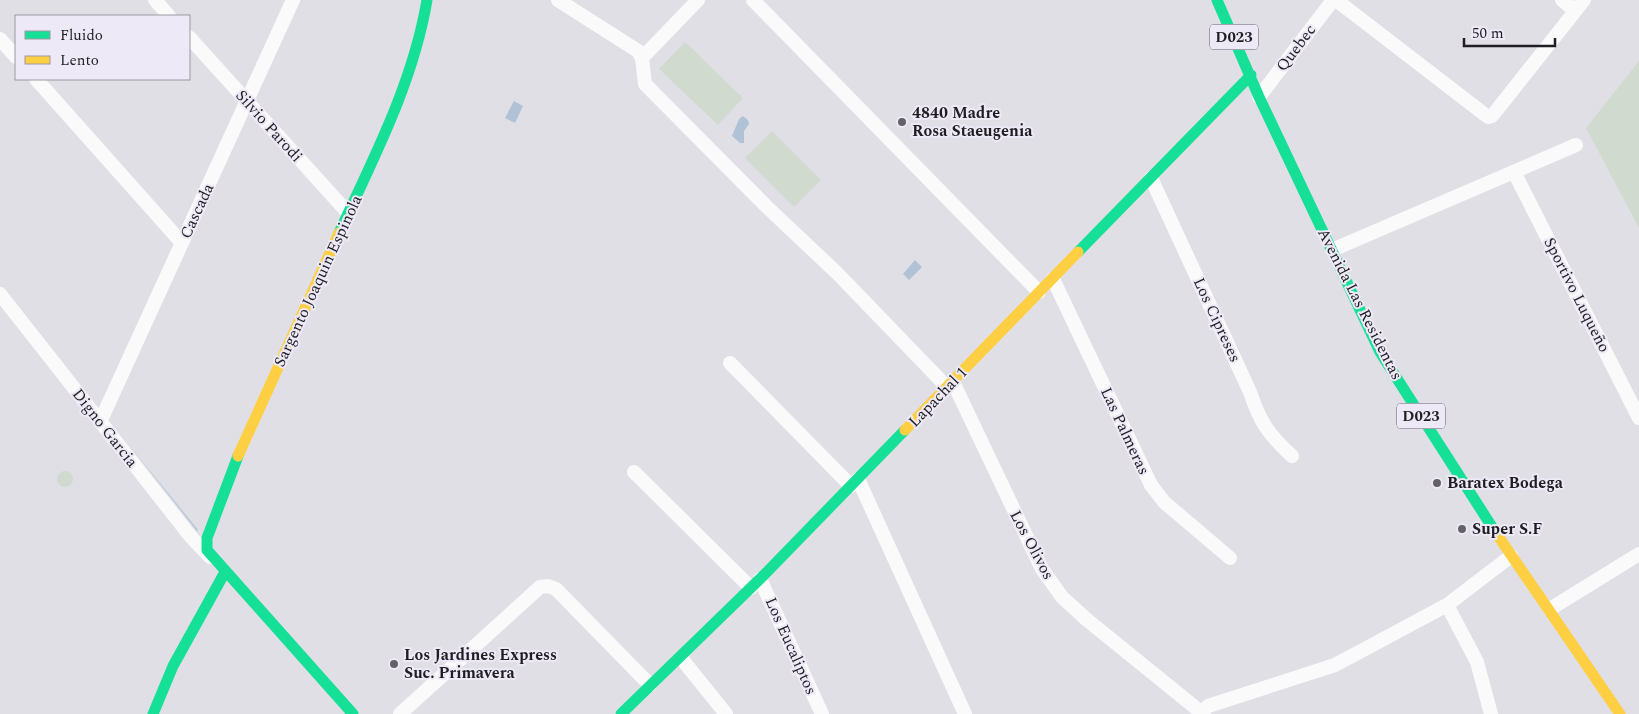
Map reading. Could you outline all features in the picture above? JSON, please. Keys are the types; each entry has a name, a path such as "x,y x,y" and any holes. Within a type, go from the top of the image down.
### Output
{"street":[{"path":"155,0 168,15"},
{"name":"Cascada","path":"100,422 293,0"},
{"name":"Sargento Joaquin Espinola","path":"213,559 207,550 212,519 233,466 349,214 412,68 427,0"},
{"path":"558,0 626,42 638,51 642,58 698,0"},
{"path":"753,0 1039,292"},
{"name":"Avenida Las Residentas","path":"1217,0 1259,97 1380,352 1511,556 1550,609 1620,714"},
{"path":"1335,0 1485,116 1492,116 1584,0"},
{"name":"Quebec","path":"1259,97 1335,0"},
{"path":"1562,0 1575,11"},
{"name":"Silvio Parodi","path":"190,38 349,214"},
{"path":"0,39 15,56"},
{"name":"Los Olivos","path":"642,58 645,84 767,207 950,385 1042,569 1062,597 1204,711"},
{"name":"Lapachal 1","path":"621,714 681,658 756,583 1251,75"},
{"path":"37,80 182,242"},
{"path":"1332,250 1576,146"},
{"name":"Sportivo Luqueño","path":"1514,172 1639,418"},
{"name":"Los Cipreses","path":"1151,178 1250,392 1260,420 1266,431 1292,456"},
{"name":"Las Palmeras","path":"1053,279 1151,485 1164,502 1230,558"},
{"name":"Digno Garcia","path":"0,294 191,536 213,559"},
{"path":"730,363 854,482 965,714"},
{"path":"634,472 756,583"},
{"path":"1550,609 1639,554"},
{"path":"1204,711 1335,665 1447,605 1511,556"},
{"path":"213,559 353,714"},
{"path":"153,714 173,666 225,572"},
{"name":"Los Eucaliptos","path":"756,583 822,714"},
{"path":"400,714 540,587 544,586 556,589 650,685"},
{"path":"1447,605 1477,662 1491,714"},
{"path":"681,658 726,714"}],"shaded area":[{"path":"685,42 743,98 718,125 659,69"},
{"path":"1639,61 1639,228 1586,128"},
{"path":"772,131 821,180 794,207 745,158"},
{"path":"62,471 68,471 73,476 71,485 62,487 57,482 57,476"}],"water":[{"path":"514,101 523,106 515,123 505,118"},
{"path":"743,116 748,120 749,124 744,131 744,143 740,143 732,136 739,119"},
{"path":"915,260 922,267 909,280 903,274"},
{"path":"130,446 198,530 197,531"}],"traffic: fast":[{"path":"339,233 379,148 402,90 421,31 427,0"},
{"path":"1217,0 1259,97 1380,352 1494,530"},
{"path":"1078,252 1251,75"},
{"path":"621,714 764,575 905,430"},
{"path":"238,456 207,538 207,550 353,714"},
{"path":"153,714 173,666 225,572"}],"traffic: slow":[{"path":"238,456 339,233"},
{"path":"905,430 1078,252"},
{"path":"1494,530 1620,714"}],"place":[{"name":"4840 Madre Rosa Staeugenia","path":"902,122"},
{"name":"Baratex Bodega","path":"1437,483"},
{"name":"Super S.F","path":"1462,529"},
{"name":"Los Jardines Express Suc. Primavera","path":"394,664"}]}
